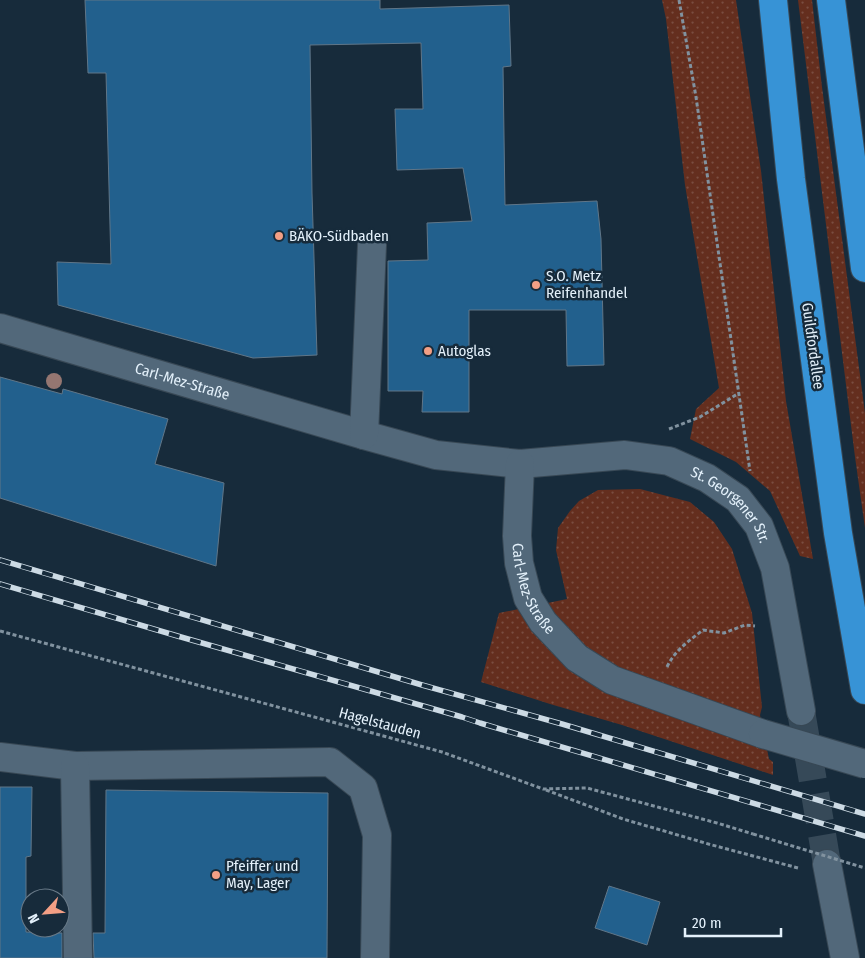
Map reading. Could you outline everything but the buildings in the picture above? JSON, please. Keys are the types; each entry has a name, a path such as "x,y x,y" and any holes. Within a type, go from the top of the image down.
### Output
{"highway":[{"path":"760,0 781,73"},
{"name":"Guildfordallee","path":"773,0 791,179 838,533 865,690"},
{"path":"831,0 865,268"}],"street":[{"path":"364,435 372,245"},
{"name":"Carl-Mez-Straße","path":"0,328 436,455 520,464 517,536 519,563 528,598 543,622 577,658 612,680 763,734 865,764"},
{"name":"St. Georgener Str.","path":"520,464 625,455 669,461 707,478 738,499 760,526 775,568 801,711"},
{"path":"0,757 75,766 330,762 363,788 377,834 375,958"},
{"path":"75,766 78,958"},
{"path":"828,871 844,958"}],"path":[{"path":"679,0 696,97 751,478"},
{"path":"668,430 700,417 739,393"},
{"path":"681,647 703,630 724,633 745,625"},
{"name":"Hagelstauden","path":"0,631 442,752 543,789 587,788 717,823 865,868"},
{"path":"543,789 623,819 712,845 828,871"}],"shaded area":[{"path":"662,0 736,0 761,171 786,401 813,559 800,556 770,491 736,462 690,439 696,409 719,388 685,185 666,19"},
{"path":"798,0 812,0 865,413 865,528 855,457"},
{"path":"640,489 690,502 714,522 732,549 752,613 762,707 760,715 769,759 773,762 773,775 622,725 481,682 499,613 567,599 556,550 558,528 570,511 579,501 598,490"}],"tunnel":[{"path":"801,711 827,864"}],"railway":[{"path":"0,560 865,814"},
{"path":"0,584 462,717 865,836"}],"place":[{"name":"BÄKO-Südbaden","path":"279,236"},
{"name":"S.O. Metz Reifenhandel","path":"536,285"},
{"name":"Autoglas","path":"428,351"},
{"name":"Pfeiffer und May, Lager","path":"216,875"}]}
